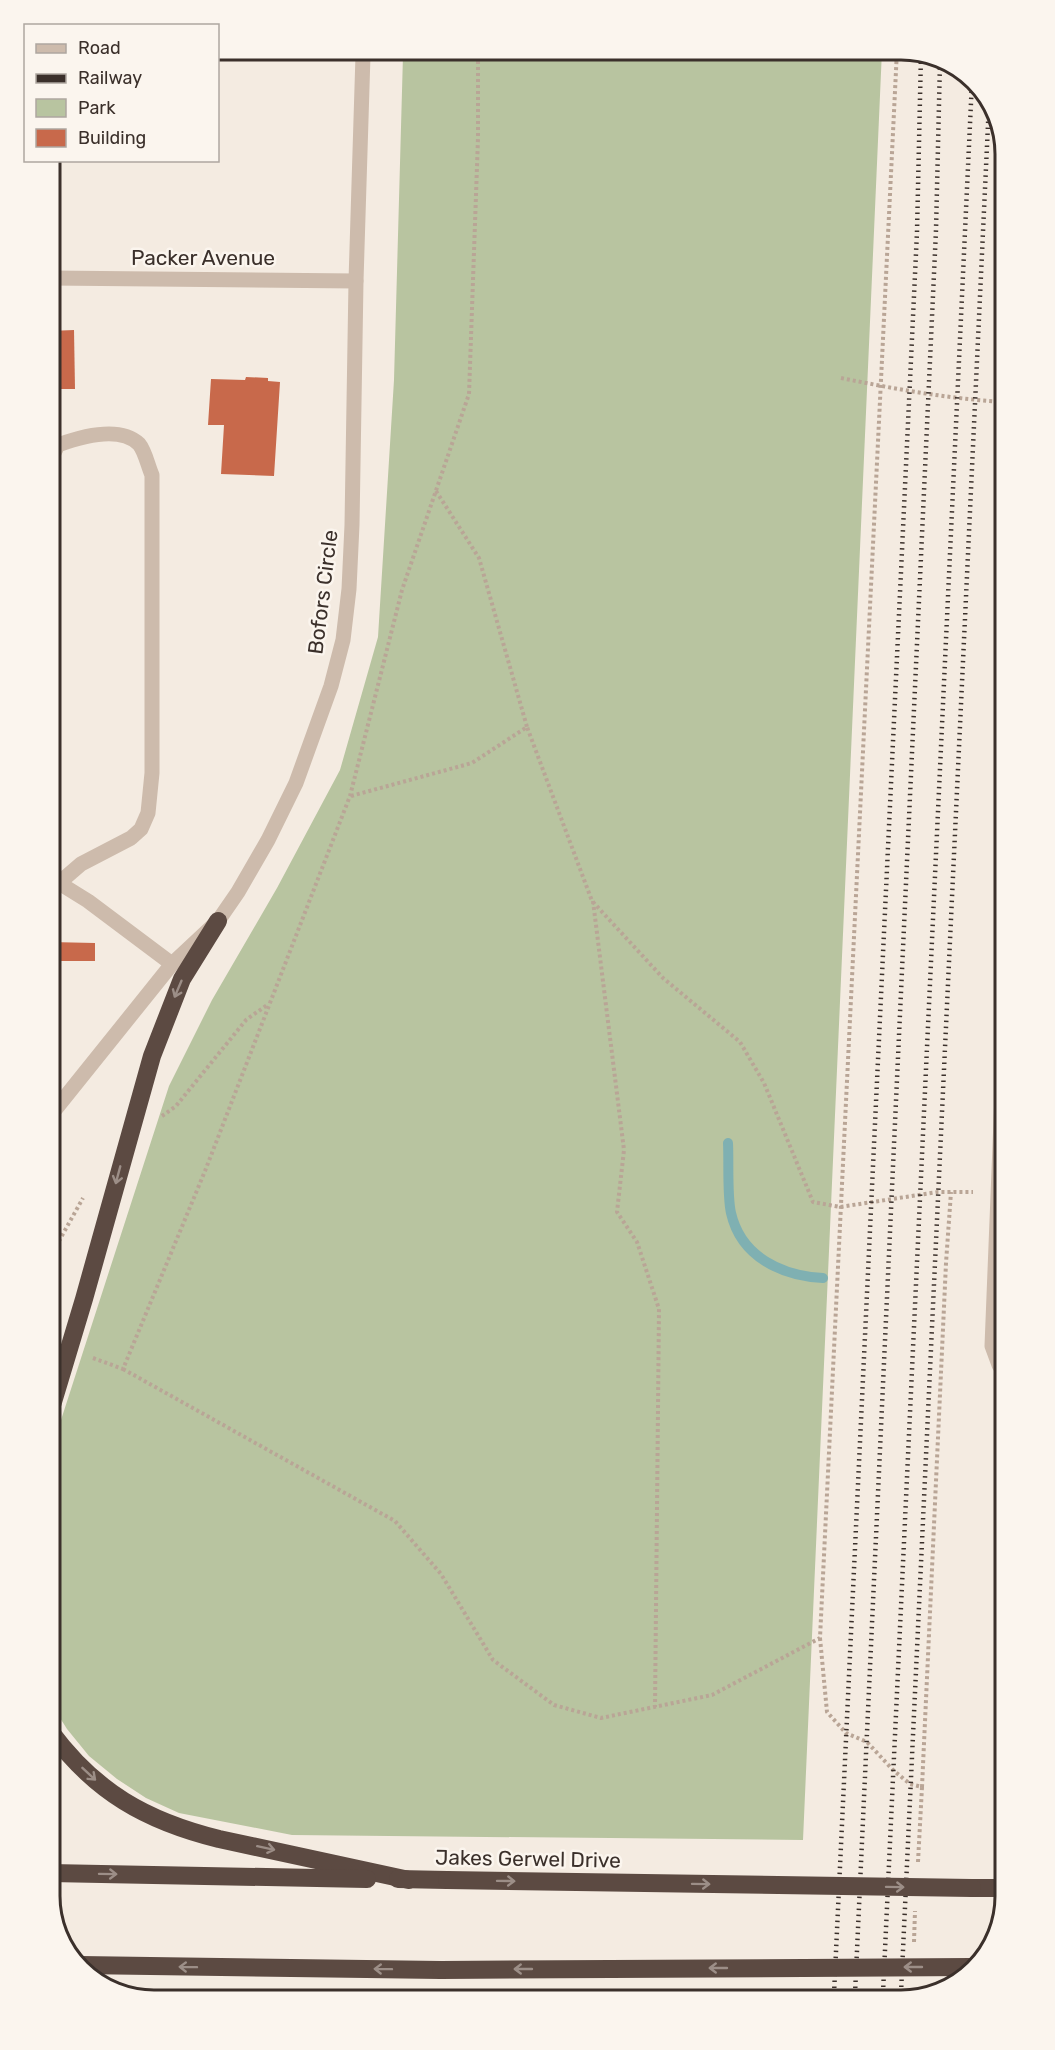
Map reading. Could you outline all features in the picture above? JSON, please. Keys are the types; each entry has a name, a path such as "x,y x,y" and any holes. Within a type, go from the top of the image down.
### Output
{"highway":[{"path":"60,1378 156,1046 182,979 219,921"},
{"path":"60,1744 105,1789 155,1819 219,1839 409,1880"},
{"name":"Jakes Gerwel Drive","path":"60,1873 995,1888"},
{"path":"90,1965 441,1970 963,1967"}],"street":[{"name":"Bofors Circle","path":"60,1104 172,964 219,921 238,892 268,840 296,783 331,686 343,640 352,525 363,60"},
{"name":"Packer Avenue","path":"60,278 356,281"},
{"path":"60,444 81,436 118,434 139,445 152,475 152,773 148,813 141,829 131,838 60,877"},
{"path":"60,885 88,901 172,964"},
{"path":"995,1288 992,1346 995,1354"}],"path":[{"path":"896,60 820,1638 827,1712 846,1733 867,1742 892,1770 910,1784 922,1787 945,1275 951,1192"},
{"path":"841,378 880,386 995,401"},
{"path":"436,491 479,558 527,728 592,901 624,1150 617,1212 637,1242 659,1309 655,1707"},
{"path":"350,796 472,763 527,728"},
{"path":"592,901 663,978 740,1042 764,1083 813,1202 840,1207 929,1193 995,1192"},
{"path":"123,1369 395,1521 441,1574 493,1660 554,1705 601,1718 712,1695 820,1638"}],"green space":[{"path":"403,60 882,60 803,1840 292,1835 179,1813 146,1798 117,1779 89,1756 60,1718 60,1423 169,1086 212,1000 277,888 340,770 378,637 394,380"}],"building":[{"path":"74,330 75,389 60,389 60,331"},
{"path":"246,377 268,378 268,381 280,382 274,476 221,474 224,425 208,425 211,379 245,380"},
{"path":"60,942 95,943 95,961 60,961"}],"waterway":[{"path":"728,1143 731,1213 744,1241 765,1261 779,1268 823,1278"}],"railway":[{"path":"834,1990 917,232 921,62"},
{"path":"855,1990 936,230 940,69"},
{"path":"883,1990 972,91"},
{"path":"901,1990 988,119"}]}
